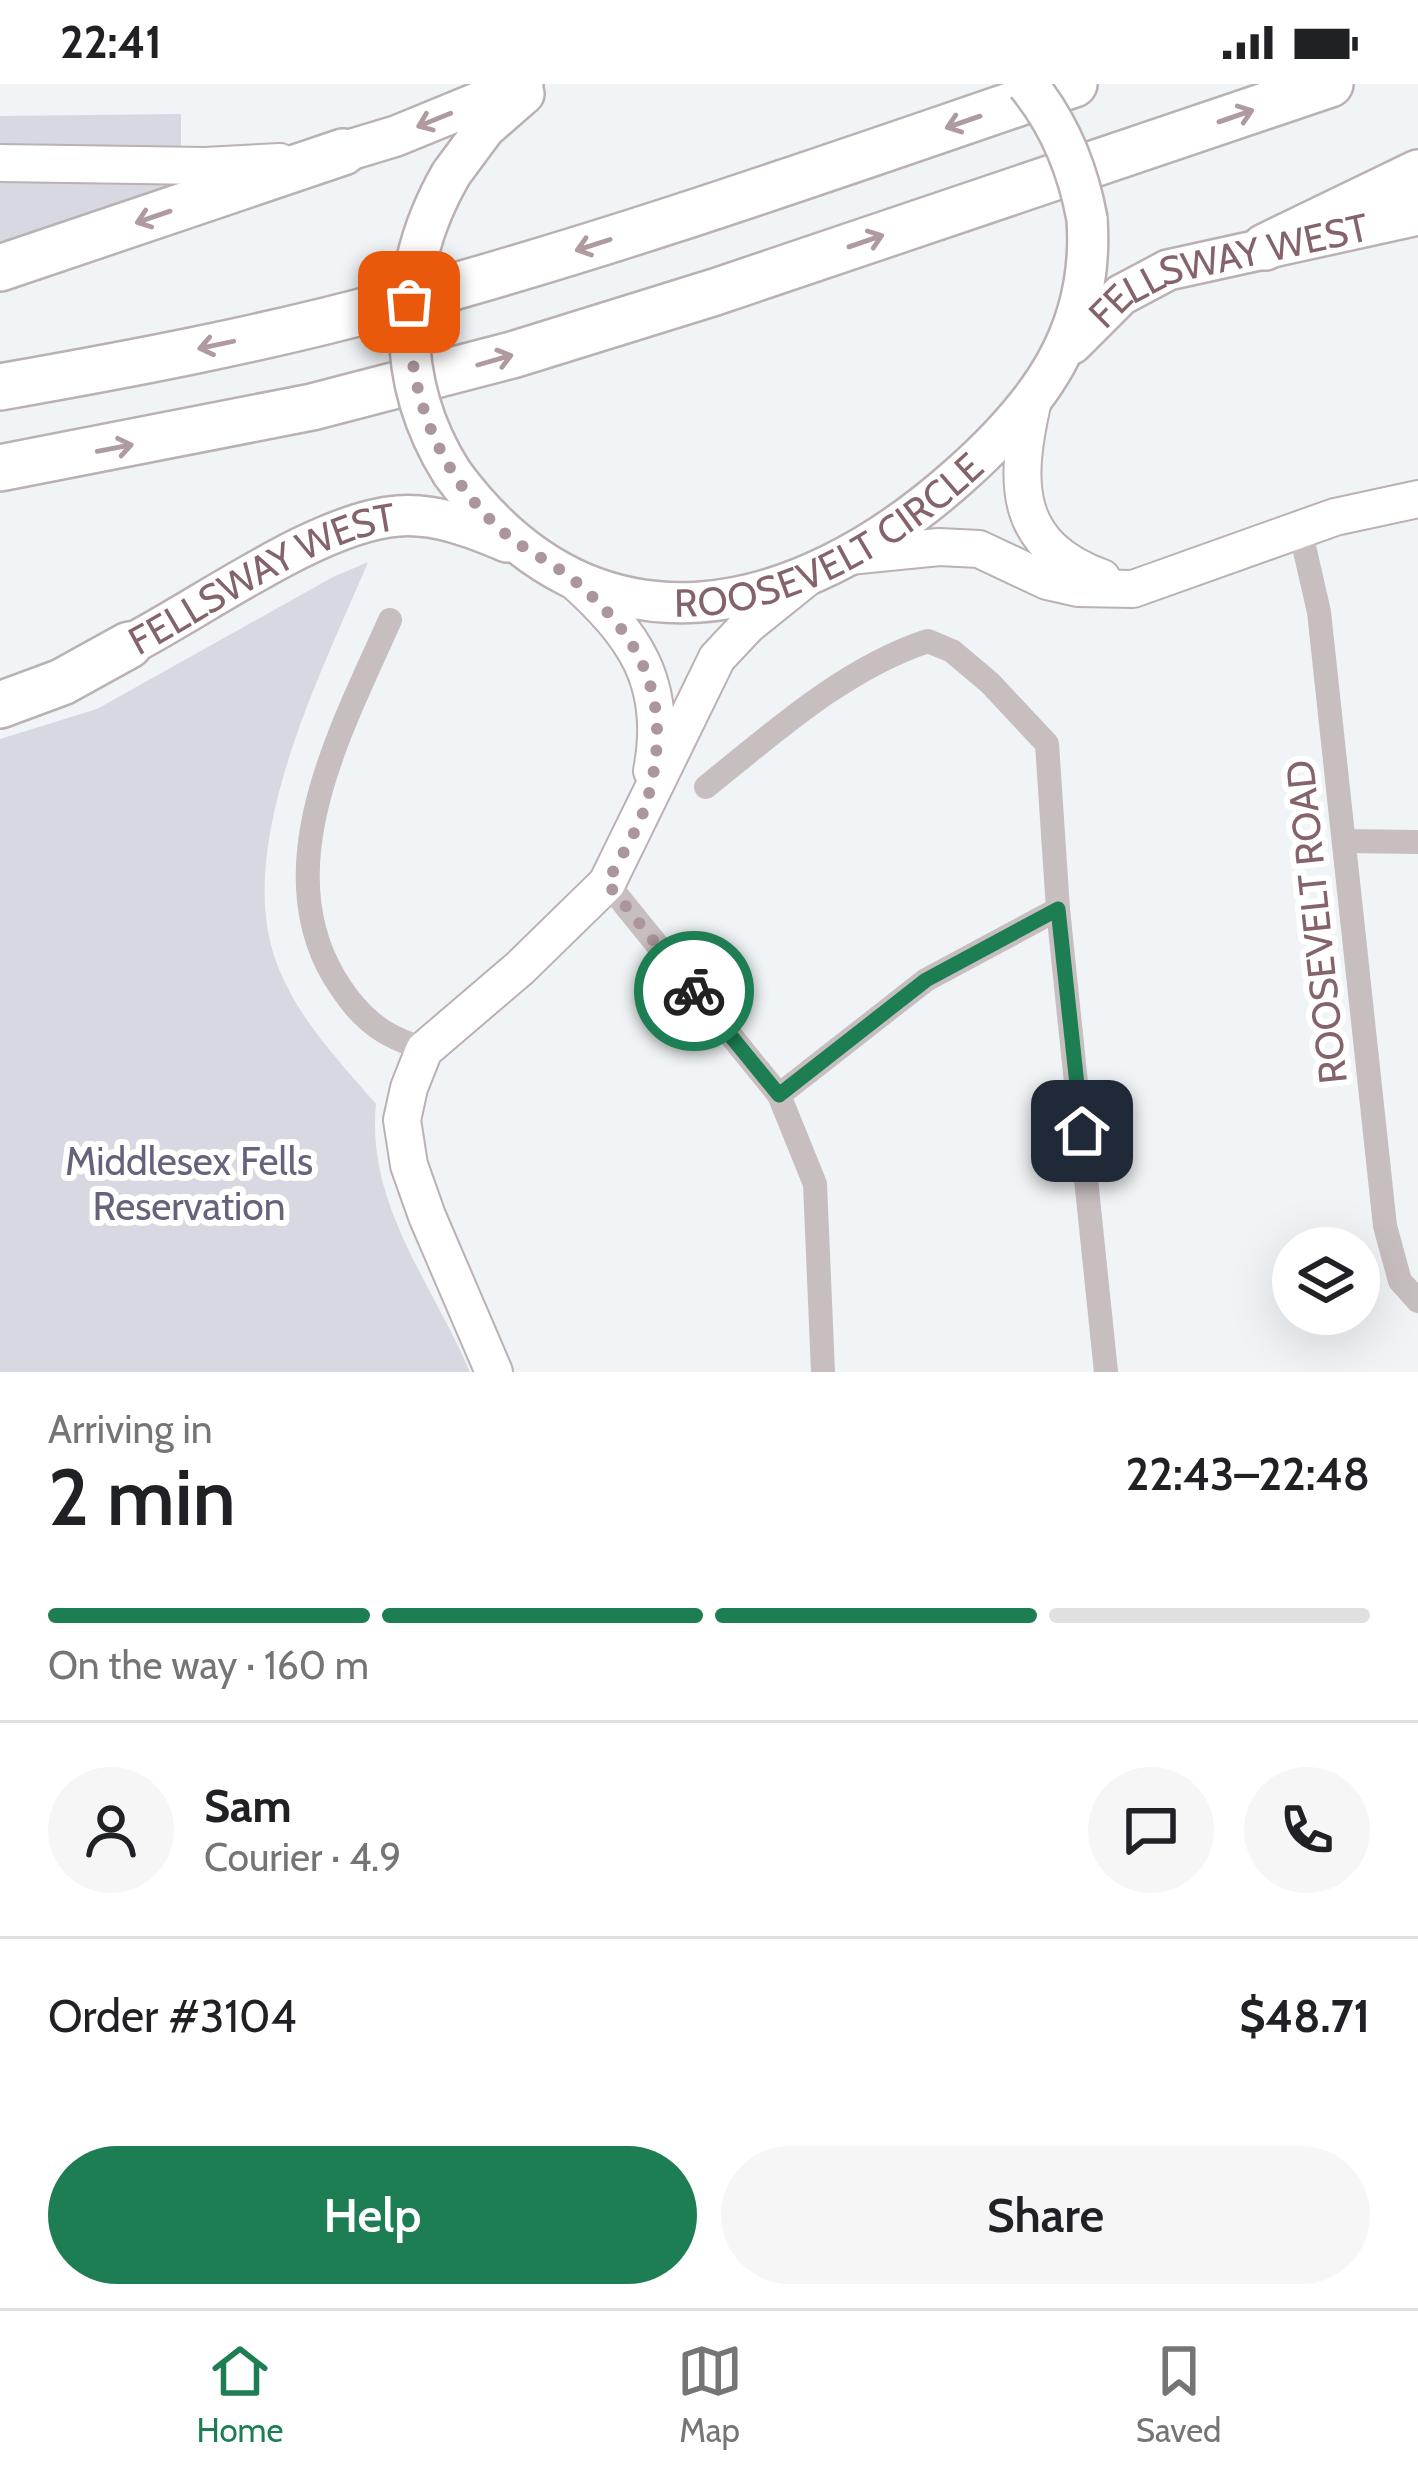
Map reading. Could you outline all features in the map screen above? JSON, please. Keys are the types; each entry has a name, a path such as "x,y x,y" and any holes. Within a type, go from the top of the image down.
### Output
{"highway":[{"path":"0,387 287,330 483,279 1074,84"},
{"path":"0,468 204,431 491,361 715,292 1330,84"},
{"path":"0,268 343,152"},
{"path":"1265,247 1418,173"},
{"path":"0,705 62,682 129,645"}],"main road":[{"path":"0,164 282,162 343,152 396,136 523,84"},
{"name":"ROOSEVELT CIRCLE","path":"539,84 499,114 451,174 418,250 408,328 422,407 452,473 492,521 529,551 564,572 627,597 691,604 754,596 807,578 849,556 946,488 1034,400 1062,357 1085,282 1087,219 1067,148 1027,84"},
{"name":"FELLSWAY WEST","path":"1062,357 1116,300 1180,266 1418,214"},
{"path":"1034,400 1026,433 1024,507 1039,539 1069,566 1133,589"},
{"path":"849,556 901,549 979,549 1047,581 1078,588 1133,589 1300,529 1378,505 1418,500"},
{"name":"FELLSWAY WEST","path":"0,680 70,667 129,645 312,543 378,519 412,515 450,522 529,551"},
{"path":"564,572 628,635 646,670 659,736 646,804"},
{"path":"494,1372 409,1165 402,1120 409,1088 424,1050 520,968 607,883 717,658 748,625 807,578"}],"street":[{"name":"ROOSEVELT ROAD","path":"1300,529 1316,589 1385,1226 1400,1281 1418,1301"},
{"path":"390,620 328,772 306,861 312,923 327,964 350,1003 383,1031 424,1050"},
{"path":"706,788 776,730 864,671 928,641 952,651 990,682 1047,744 1058,909 1106,1372"},
{"path":"1344,841 1418,842"},
{"path":"607,883 779,1095 815,1184 823,1372"},
{"path":"779,1095 926,980 1058,909"}],"green space":[{"path":"181,114 181,190 0,244 0,116"},
{"name":"Middlesex Fells Reservation","path":"368,562 288,762 265,871 267,922 279,969 298,1006 376,1104 381,1176 391,1209 470,1372 0,1372 0,739 97,709"}],"way so far":[{"path":"409,302 416,386 428,427 452,473 501,530 564,572 603,606 628,635 646,670 659,736 646,804 607,883 694,991"}],"route":[{"path":"694,991 779,1095 926,980 1058,909 1082,1131"}]}
